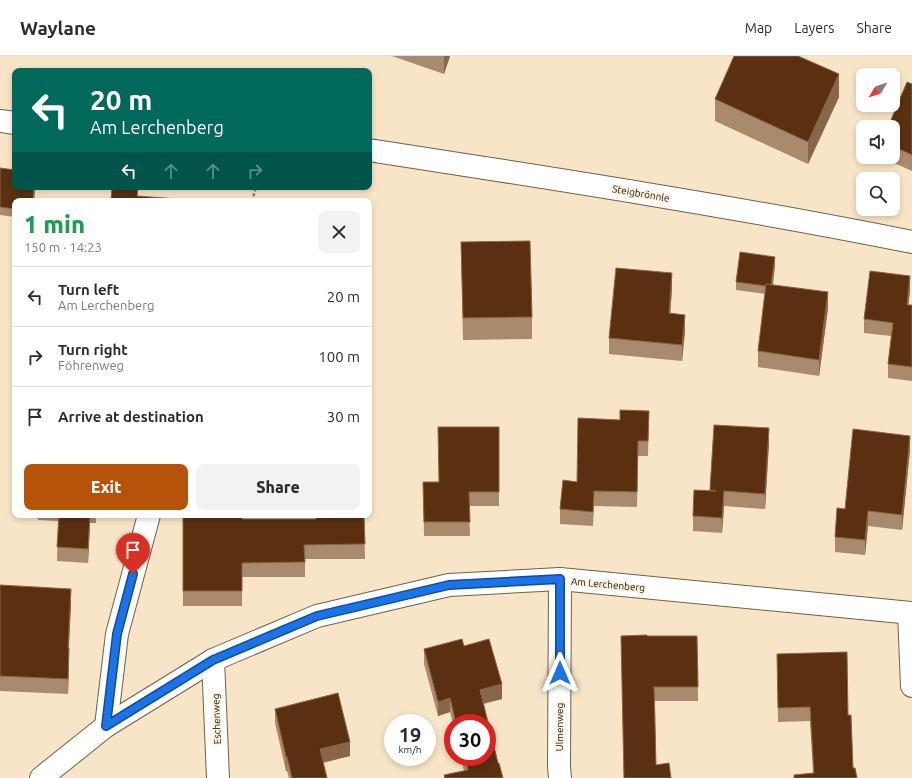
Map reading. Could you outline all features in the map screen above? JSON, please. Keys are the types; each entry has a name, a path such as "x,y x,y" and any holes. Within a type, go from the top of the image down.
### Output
{"street":[{"path":"0,121 12,123"},
{"name":"Steigbrönnle","path":"372,150 570,181 820,224 912,242"},
{"path":"106,726 117,634 148,518"},
{"name":"Am Lerchenberg","path":"41,778 106,726 213,660 317,616 449,585 560,579 910,613"},
{"name":"Ulmenweg","path":"560,579 560,778"},
{"path":"910,613 912,686"},
{"name":"Eschenweg","path":"213,660 218,778"}],"building":[{"path":"734,56 798,56 839,74 808,142 715,99"},
{"path":"907,82 912,84 912,155 900,149 900,120 891,120 894,112 900,112 900,99"},
{"path":"0,168 12,170 12,190 34,190 33,198 12,198 12,209 0,207"},
{"path":"112,190 138,190 137,196 164,198 111,198"},
{"path":"530,241 532,317 463,318 461,242"},
{"path":"740,252 775,257 771,285 766,284 766,286 736,282"},
{"path":"616,268 672,273 669,313 685,315 682,345 609,338"},
{"path":"870,271 910,276 907,305 912,305 912,367 888,364 893,323 864,319"},
{"path":"766,284 828,292 819,360 758,351"},
{"path":"620,410 649,411 648,441 638,441 637,492 594,491 593,512 560,509 563,480 577,482 578,418 620,420"},
{"path":"714,425 769,428 765,494 724,491 722,518 693,516 694,490 716,491 710,490"},
{"path":"438,427 499,427 499,492 469,492 470,522 424,522 423,482 439,482"},
{"path":"853,429 910,436 902,515 868,511 865,540 835,537 837,508 845,509"},
{"path":"59,518 90,518 88,549 57,547"},
{"path":"183,518 364,518 365,544 304,545 305,562 242,563 242,591 183,591"},
{"path":"0,585 71,589 68,679 0,676"},
{"path":"621,636 697,636 698,687 654,687 656,765 669,763 671,778 624,778"},
{"path":"462,639 464,646 489,639 502,684 480,690 486,714 454,714 450,698 438,702 424,649"},
{"path":"847,652 848,715 851,715 853,768 855,768 857,778 794,778 794,775 814,773 810,707 778,708 777,654"},
{"path":"338,693 350,742 320,749 327,778 292,778 275,709"},
{"path":"496,755 503,778 445,778 444,775 468,770 467,766 496,766"}],"route":[{"path":"133,574 117,634 106,726 213,660 317,616 449,585 560,579 560,673"}]}
